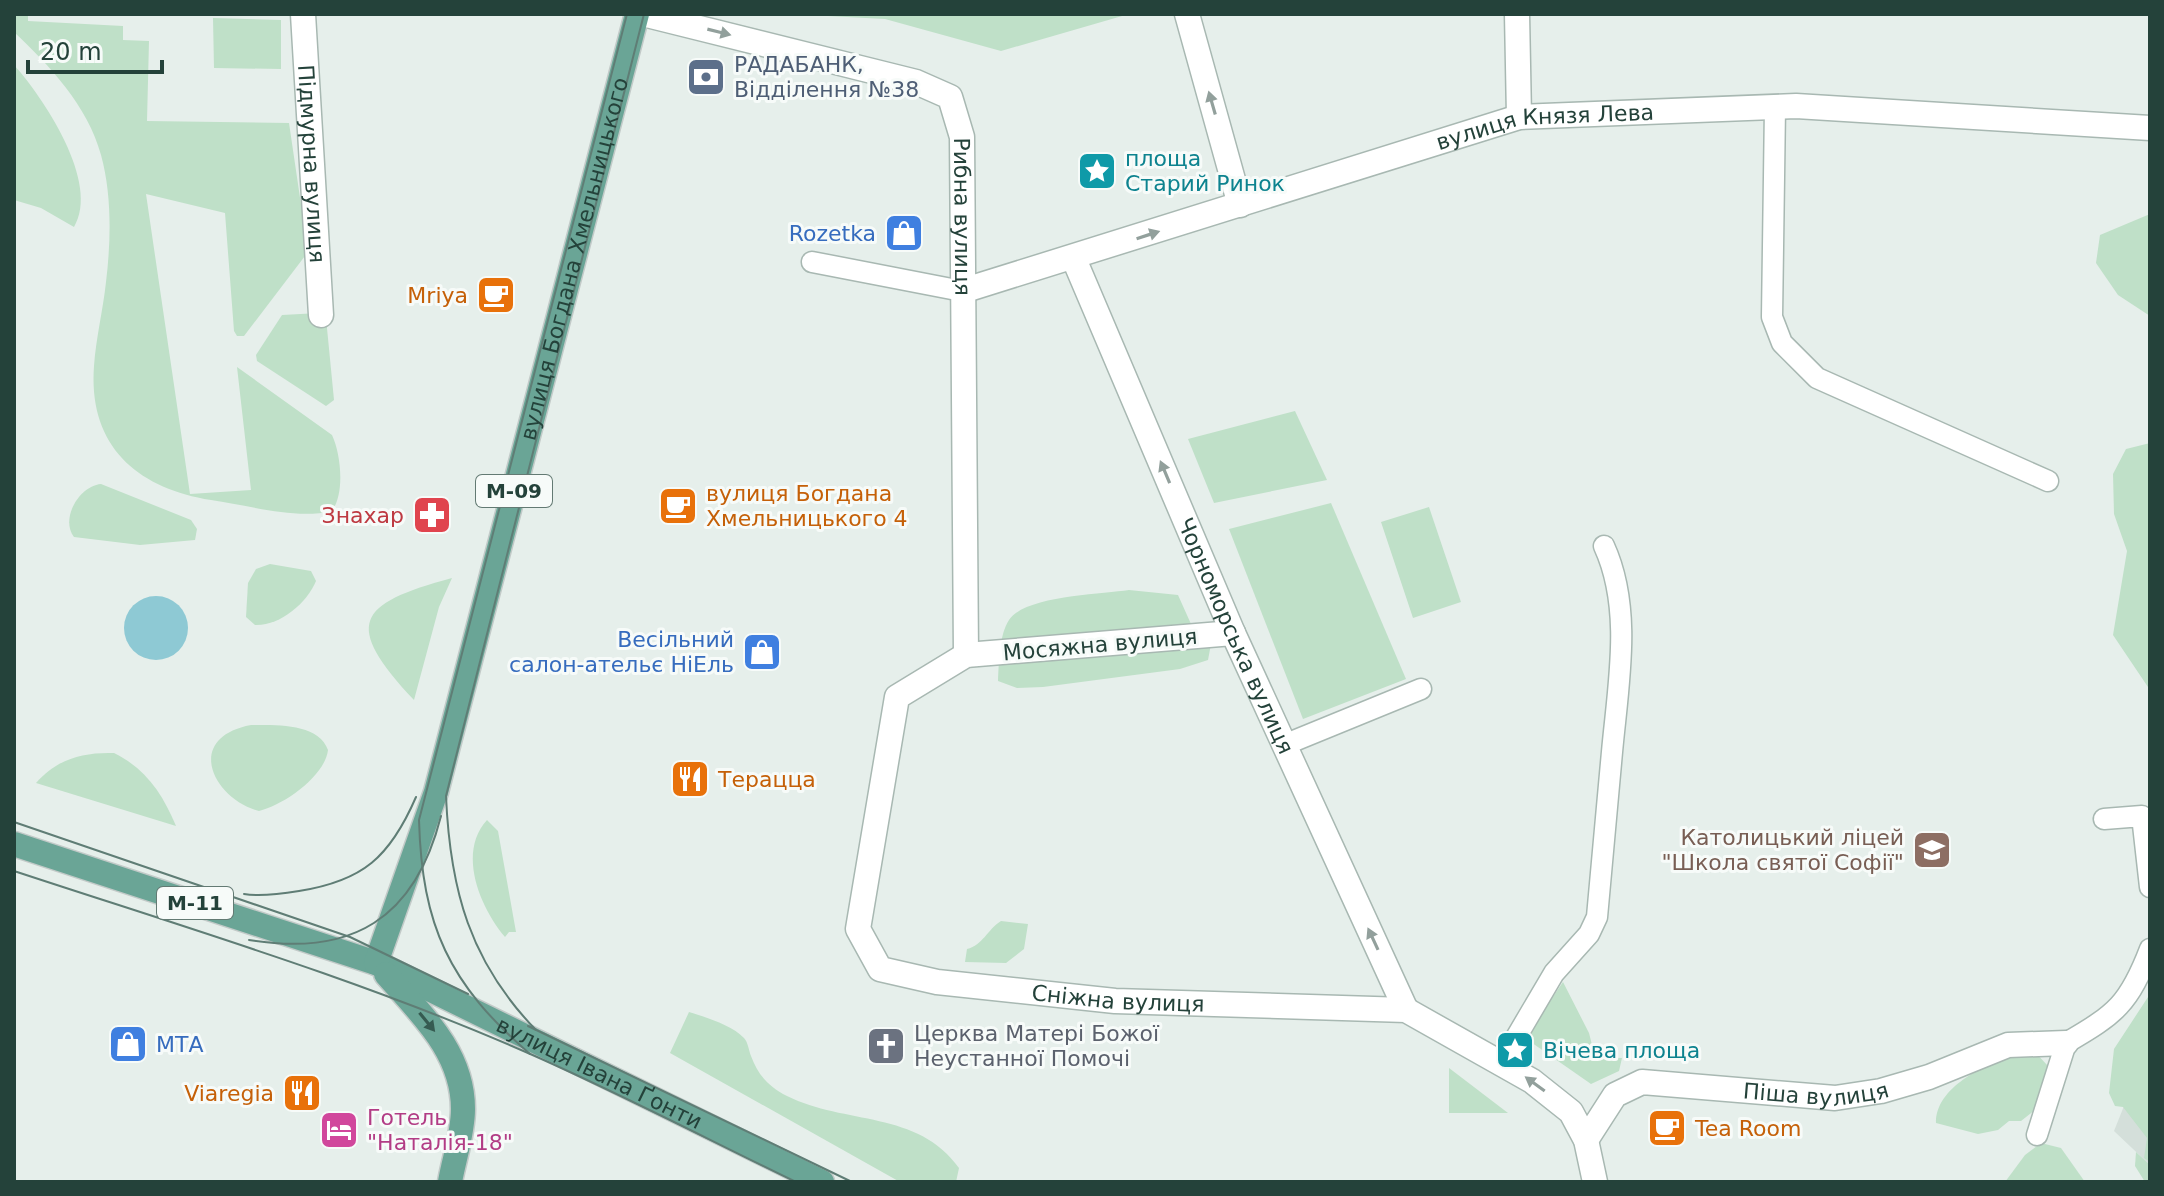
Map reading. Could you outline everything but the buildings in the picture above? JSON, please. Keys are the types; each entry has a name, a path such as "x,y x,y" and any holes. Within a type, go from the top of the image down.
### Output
{"main road":[{"name":"вулиця Богдана Хмельницького","path":"376,963 436,792 637,14"},
{"name":"М-11","path":"14,844 376,963"},
{"path":"376,963 427,1021 457,1062 463,1110 450,1182"},
{"name":"вулиця Івана Ґонти","path":"376,963 822,1182"}],"street":[{"name":"Підмурна вулиця","path":"303,14 321,315"},
{"name":"Рибна вулиця","path":"643,14 916,82 950,97 962,137 966,655"},
{"path":"1187,14 1240,205"},
{"path":"1517,14 1519,117"},
{"name":"вулиця Князя Лева","path":"962,291 1074,259 1519,117 1775,107 2150,128"},
{"name":"Чорноморська вулиця","path":"1074,259 1233,633 1406,1010"},
{"name":"Мосяжна вулиця","path":"966,655 1233,633"},
{"name":"Сніжна вулиця","path":"966,655 897,697 858,929 880,969 937,982 1115,1001 1406,1010"},
{"path":"1406,1010 1532,1081 1571,1112 1586,1140 1595,1182"},
{"name":"Піша вулиця","path":"1586,1140 1615,1095 1642,1082 1835,1098 1881,1091 1929,1077 2008,1045 2066,1043"}],"lane":[{"path":"1775,107 1772,317 1782,343 1817,378 2048,481"},
{"path":"812,262 962,291"},
{"path":"1501,1063 1554,973 1589,934 1597,917 1620,666 1619,597 1615,570 1604,546"},
{"path":"1284,745 1421,689"},
{"path":"2104,819 2142,816 2150,887"},
{"path":"2037,1135 2066,1043 2112,1016 2137,984 2150,949"}],"shaded area":[{"path":"2150,1041 2150,1165 2114,1131"}],"green space":[{"path":"14,14 28,14 28,21 123,26 123,40 149,41 147,121 289,123 308,252 244,336 237,336 234,331 225,213 146,194 190,494 251,490 237,367 332,435 338,452 340,484 332,511 287,513 184,494 140,473 122,458 109,440 99,419 94,394 95,356 109,250 110,218 105,170 87,120 53,72 14,32"},
{"path":"790,14 1129,14 1001,51 885,19"},
{"path":"213,18 281,20 281,69 214,68"},
{"path":"14,65 53,119 75,165 80,209 74,227 41,208 14,200"},
{"path":"2150,214 2150,316 2118,295 2096,263 2100,235"},
{"path":"319,313 326,318 334,400 326,406 257,361 256,355 282,315"},
{"path":"1295,411 1327,480 1214,503 1188,439"},
{"path":"2150,443 2150,690 2113,635 2127,551 2114,514 2113,474 2126,449"},
{"path":"101,484 191,520 197,529 195,540 140,545 74,537 69,521 74,504 86,491"},
{"path":"1331,503 1406,679 1303,719 1229,529"},
{"path":"1429,507 1461,602 1413,618 1381,522"},
{"path":"270,564 311,571 316,581 292,612 274,622 255,625 246,617 248,583 256,569"},
{"path":"452,578 439,607 414,700 376,653 370,635 370,620 379,608 396,597"},
{"path":"1129,590 1178,595 1191,624 1211,644 1208,660 1180,669 1043,687 1017,688 998,681 1003,633 1017,612 1046,601"},
{"path":"251,725 306,730 323,741 328,750 319,770 302,788 280,803 259,811 229,794 218,782 212,768 212,755 217,742 230,732"},
{"path":"114,753 152,783 176,826 36,783 53,768 71,759"},
{"path":"487,820 498,831 516,932 509,932 505,937 487,911 475,880 474,848 478,833"},
{"path":"1001,921 1028,924 1024,949 1006,963 965,962 967,949 977,944"},
{"path":"1563,982 1589,1033 1595,1057 1622,1058 1619,1071 1591,1084 1525,1038"},
{"path":"2150,994 2150,1162 2144,1158 2147,1138 2123,1107 2115,1106 2109,1093 2114,1049"},
{"path":"689,1012 739,1033 760,1074 787,1096 809,1105 902,1127 923,1136 942,1149 959,1168 956,1182 900,1182 670,1053"},
{"path":"2011,1051 2034,1051 2048,1066 2040,1106 2021,1121 2009,1121 1998,1130 1978,1134 1936,1123 1938,1110 1953,1088 1975,1071"},
{"path":"1449,1068 1508,1113 1449,1113"},
{"path":"2041,1143 2061,1148 2085,1182 2005,1182 2025,1155"},
{"path":"2136,1152 2150,1165 2150,1182 2145,1182 2135,1166"}],"water":[{"path":"156,596 168,598 179,605 186,616 186,640 179,651 168,658 156,660 144,658 133,651 126,640 124,628 126,616 133,605 144,598"}],"tram line":[{"path":"530,1054 479,1003 445,950 426,891 419,820 627,14"},
{"path":"536,1030 495,978 468,923 452,863 446,796 644,14"},
{"path":"244,894 264,895 321,887 357,873 372,863 396,836 416,797"},
{"path":"249,940 286,944 319,942 348,935 374,923 396,905 415,881 430,852 441,816"},
{"path":"14,822 350,937 468,994"},
{"path":"14,871 274,956 465,1027 596,1084 796,1182"},
{"path":"528,1026 852,1182"}],"place":[{"name":"РАДАБАНК, Відділення №38","path":"706,77"},
{"name":"площа Старий Ринок","path":"1097,171"},
{"name":"Rozetka","path":"904,233"},
{"name":"Mriya","path":"496,295"},
{"name":"вулиця Богдана Хмельницького 4","path":"678,506"},
{"name":"Знахар","path":"432,515"},
{"name":"Весільний салон-ательє НіЕль","path":"762,652"},
{"name":"Терацца","path":"690,779"},
{"name":"Католицький ліцей \"Школа святої Софії\"","path":"1932,850"},
{"name":"МТА","path":"128,1044"},
{"name":"Церква Матері Божої Неустанної Помочі","path":"886,1046"},
{"name":"Вічева площа","path":"1515,1050"},
{"name":"Viaregia","path":"302,1093"},
{"name":"Tea Room","path":"1667,1128"},
{"name":"Готель \"Наталія-18\"","path":"339,1130"}]}
